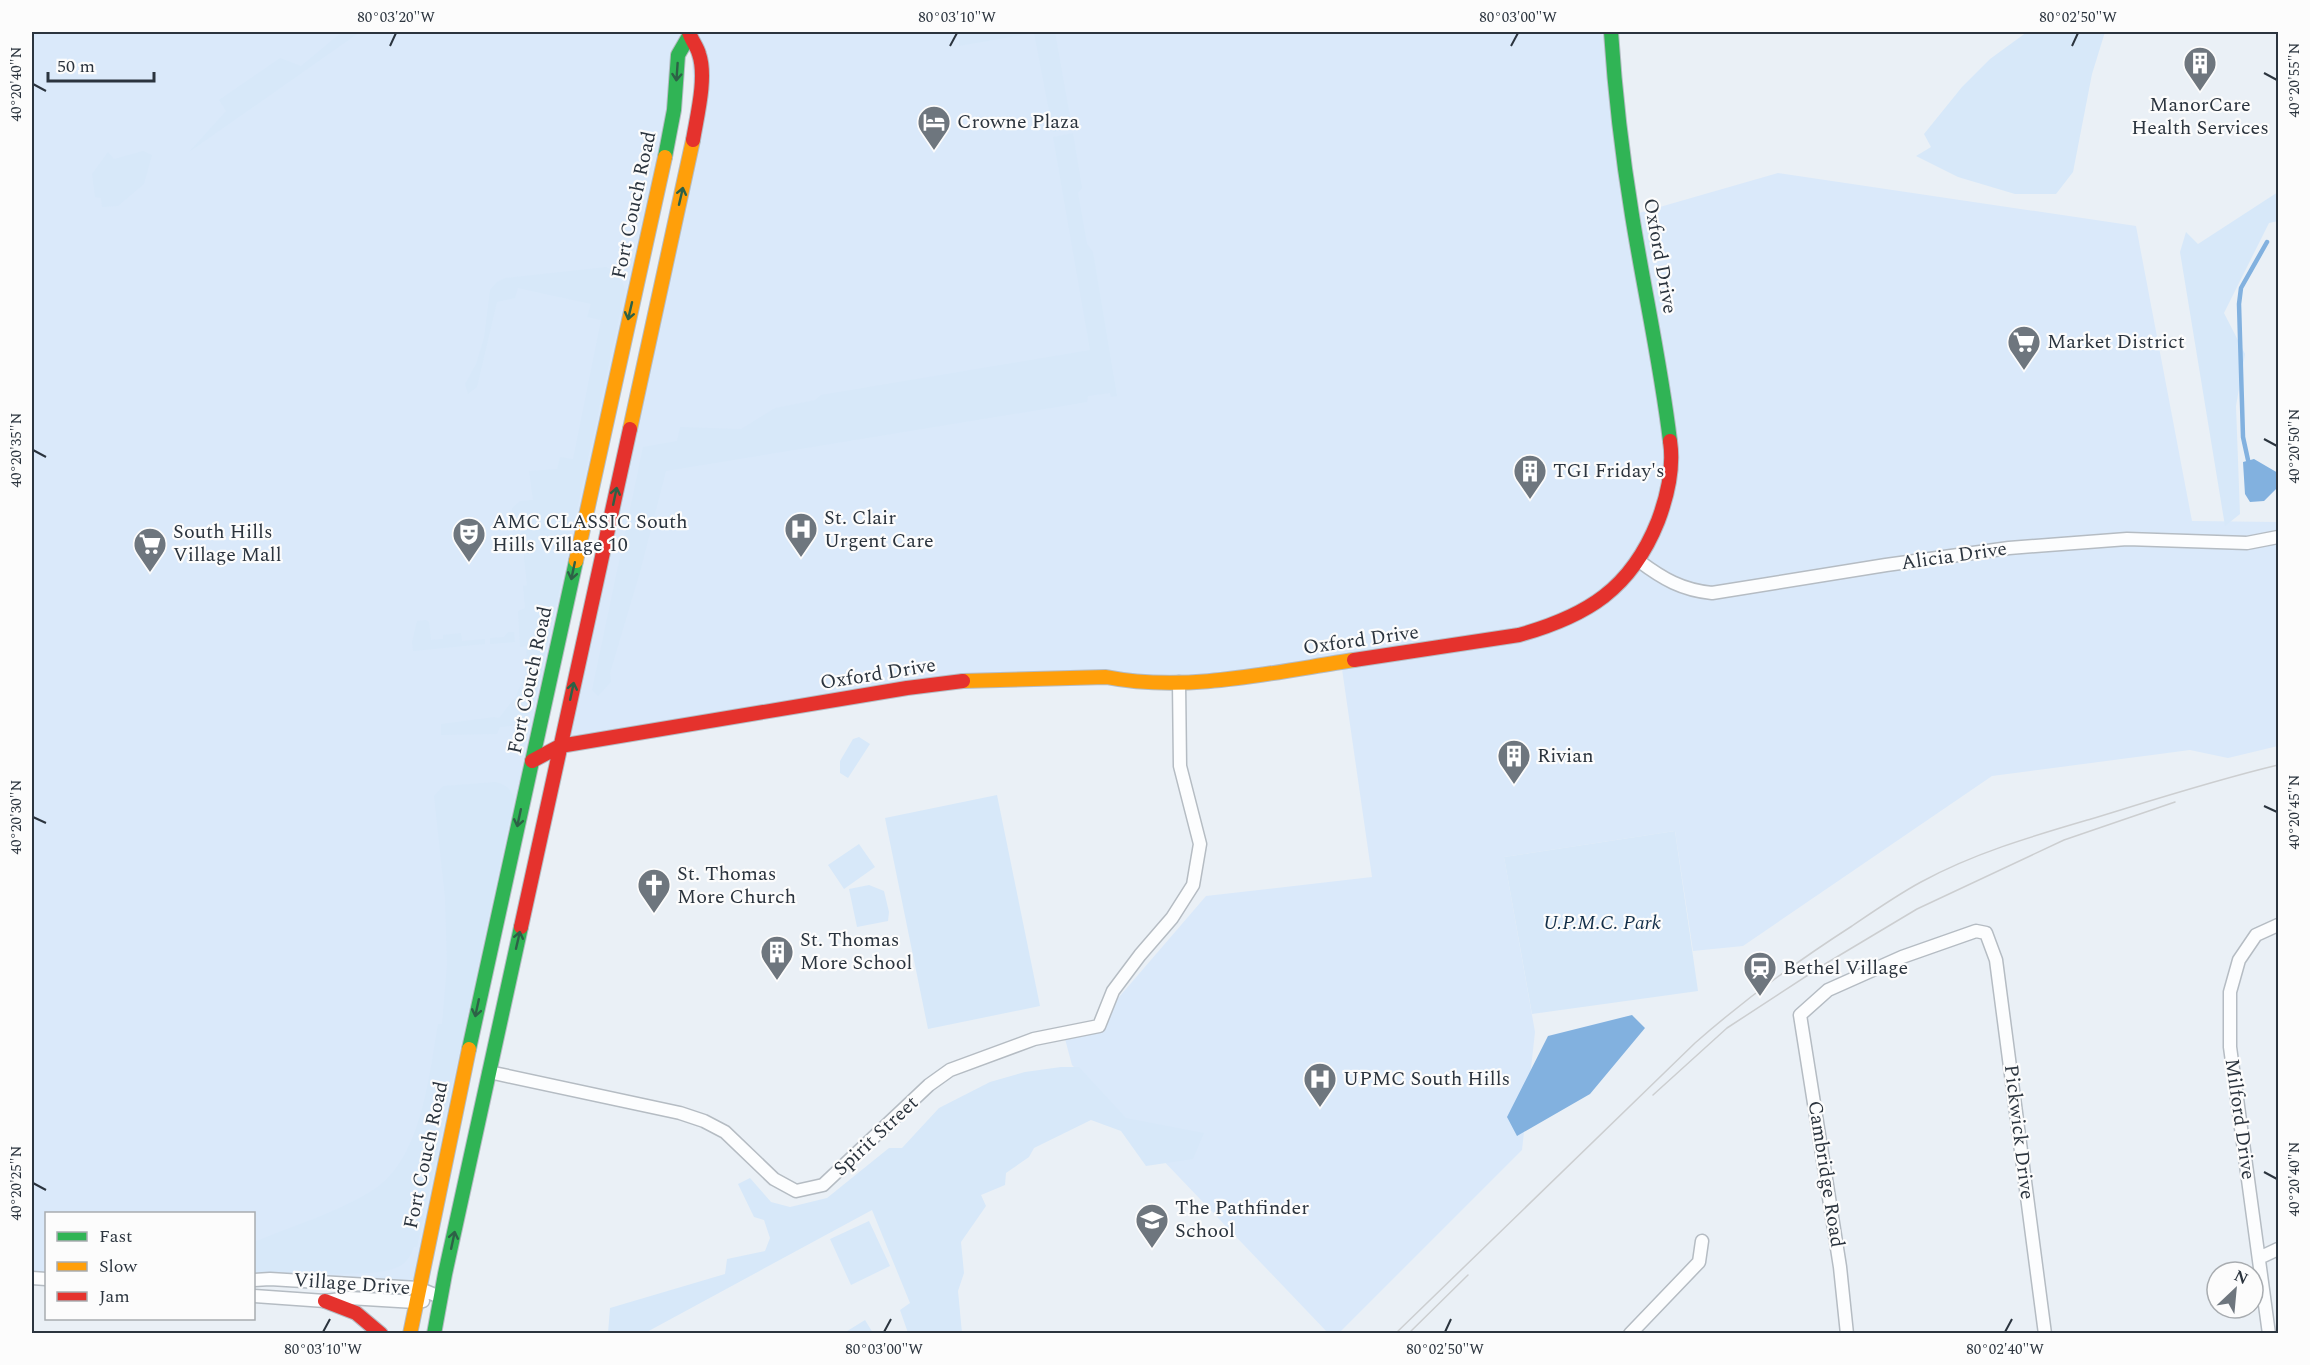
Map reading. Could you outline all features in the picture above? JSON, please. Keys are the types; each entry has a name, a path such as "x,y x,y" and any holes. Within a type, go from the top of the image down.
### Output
{"street":[{"name":"Oxford Drive","path":"532,760 560,746 907,688 976,679 1106,677 1127,681 1179,682 1234,678 1448,647 1527,633 1554,624 1595,603 1616,588 1639,561 1649,543 1665,504 1672,453 1662,374 1632,215 1616,105 1611,32"},
{"name":"Fort Couch Road","path":"410,1334 416,1295 536,739 668,143 674,110 678,55 689,34"},
{"name":"Fort Couch Road","path":"434,1334 489,1072 691,151 701,69 700,54 689,34"},
{"name":"Alicia Drive","path":"1639,561 1670,583 1712,593 2009,548 2127,539 2247,543 2278,537"},
{"name":"Spirit Street","path":"489,1072 675,1111 724,1132 774,1179 796,1191 823,1185 929,1085 950,1070 1034,1039 1100,1026 1113,991 1140,954 1172,918 1193,885 1200,844 1180,766 1179,682"},
{"path":"536,739 560,746"},
{"name":"Milford Drive","path":"2269,1334 2230,1047 2230,992 2239,960 2256,935 2278,925"},
{"name":"Cambridge Road","path":"1847,1334 1840,1267 1800,1015 1828,990 1891,961 1976,931 1986,933"},
{"name":"Pickwick Drive","path":"1986,933 1996,960 2045,1334"},
{"path":"1630,1334 1699,1262 1702,1241"},
{"path":"2259,1258 2278,1249"},
{"name":"Village Drive","path":"255,1280 270,1279 441,1297"},
{"name":"Village Drive","path":"255,1296 325,1301 416,1295"},
{"path":"325,1301 345,1306 363,1315 381,1334"}],"shaded area":[{"path":"32,32 1611,32 1632,215 1778,173 2136,226 2192,521 2278,522 2278,746 2228,758 2190,750 1992,776 1743,946 1693,951 1675,831 1504,857 1535,1032 1522,1150 1339,1333 1328,1333 1072,1065 1065,1039 1107,1011 1206,896 1372,877 1341,662 1269,673 1016,677 560,746 696,121 690,37 418,1288 255,1280 255,1212 45,1212 45,1279 32,1278"}],"green space":[{"path":"342,32 360,32 189,152 226,111 219,100 280,58 301,66"},
{"path":"959,32 1055,32 1072,128 1053,132 1034,33 959,46"},
{"path":"2027,32 2105,32 2092,74 2073,172 2056,194 2015,194 1958,177 1916,156 1931,147 1924,134 1962,87 1990,59"},
{"path":"1073,133 1082,188 1078,193 1087,244 1093,252 1117,396 1111,397 1110,393 1088,396 1087,402 666,471 640,572 610,673 611,682 598,696 592,690 643,447 677,441 680,427 741,429 775,408 815,400 821,395 1090,350 1053,137"},
{"path":"143,151 152,155 144,184 118,206 102,207 101,198 95,197 92,174 108,152 114,159"},
{"path":"2278,192 2278,221 2269,223 2224,313 2245,354 2236,406 2240,514 2225,526 2180,252 2186,232 2198,244"},
{"path":"606,267 619,276 625,290 535,701 523,721 519,724 500,727 497,734 441,735 441,724 499,718 516,696 525,674 527,646 520,647 518,611 525,608 523,586 527,585 521,528 513,529 512,508 520,501 533,500 529,471 557,469 560,457 573,459 601,320 587,317 591,304 518,288 515,298 497,302 477,387 468,394 465,384 476,364 484,338 490,290 497,282 505,278"},
{"path":"417,621 429,622 431,640 443,639 443,635 461,633 462,641 485,639 485,644 413,651 412,642"},
{"path":"508,632 514,632 515,642 490,644 490,638 504,637"},
{"path":"859,737 870,744 848,778 840,773 840,761 853,739"},
{"path":"496,782 508,788 514,799 417,1247 414,1247 402,1264 383,1271 320,1274 319,1277 255,1272 255,1242 333,1211 376,1188 392,1174 404,1156 413,1135 427,1090 438,1024 442,1024 447,965 445,898 434,796 443,786"},
{"path":"997,795 1040,1006 928,1029 885,818"},
{"name":"U.P.M.C. Park","path":"1675,831 1698,991 1532,1014 1504,857"},
{"path":"859,844 875,867 844,889 828,865"},
{"path":"869,885 884,891 889,912 888,921 857,927 849,889"},
{"path":"1079,1067 1126,1118 1204,1133 1193,1159 1146,1166 1121,1131 1091,1120 1034,1148 1029,1157 1006,1173 1005,1185 981,1195 986,1206 961,1242 964,1273 958,1291 962,1333 908,1333 900,1310 910,1303 872,1210 645,1333 608,1333 610,1308 725,1274 727,1259 765,1251 770,1238 764,1220 754,1217 738,1184 750,1178 771,1202 790,1207 827,1198 889,1148 902,1148 939,1108 990,1082 1025,1072"},
{"path":"869,1221 890,1266 851,1285 830,1239"},
{"path":"865,1320 873,1333 844,1333"}],"water":[{"path":"2254,459 2278,473 2278,487 2264,501 2250,502 2245,494 2243,462"},
{"path":"1632,1015 1645,1028 1590,1094 1517,1136 1507,1117 1548,1036"}],"waterway":[{"path":"2248,460 2243,437 2239,304 2241,288 2267,242"}],"tram line":[{"path":"1395,1334 1695,1043 1771,982 1886,903 1941,872 2004,846 2184,790 2278,765"},
{"path":"1653,1095 1727,1028 1825,964 1917,909 2064,840 2175,802"},
{"path":"1408,1334 1468,1275"}],"traffic: fast":[{"path":"1611,32 1625,169 1670,441"},
{"path":"665,157 674,110 678,55 689,36"},
{"path":"469,1049 576,561"},
{"path":"434,1334 521,927"}],"traffic: slow":[{"path":"630,429 693,140"},
{"path":"576,561 665,157"},
{"path":"963,681 1106,677 1168,683 1199,682 1262,675 1354,660"},
{"path":"410,1334 469,1049"}],"traffic: jam":[{"path":"689,32 699,54 702,74 693,140"},
{"path":"521,927 630,429"},
{"path":"1354,660 1519,635 1566,619 1586,609 1620,582 1647,545 1658,521 1669,482 1670,441"},
{"path":"532,761 560,746 907,688 963,681"},
{"path":"325,1301 356,1313 381,1334"}],"place":[{"name":"ManorCare Health Services","path":"2200,92"},
{"name":"Crowne Plaza","path":"934,151"},
{"name":"Market District","path":"2024,371"},
{"name":"TGI Friday's","path":"1530,500"},
{"name":"St. Clair Urgent Care","path":"801,558"},
{"name":"AMC CLASSIC South Hills Village 10","path":"469,563"},
{"name":"South Hills Village Mall","path":"150,573"},
{"name":"Rivian","path":"1514,785"},
{"name":"St. Thomas More Church","path":"654,914"},
{"name":"St. Thomas More School","path":"777,981"},
{"name":"Bethel Village","path":"1760,997"},
{"name":"UPMC South Hills","path":"1320,1108"},
{"name":"The Pathfinder School","path":"1152,1249"}]}
